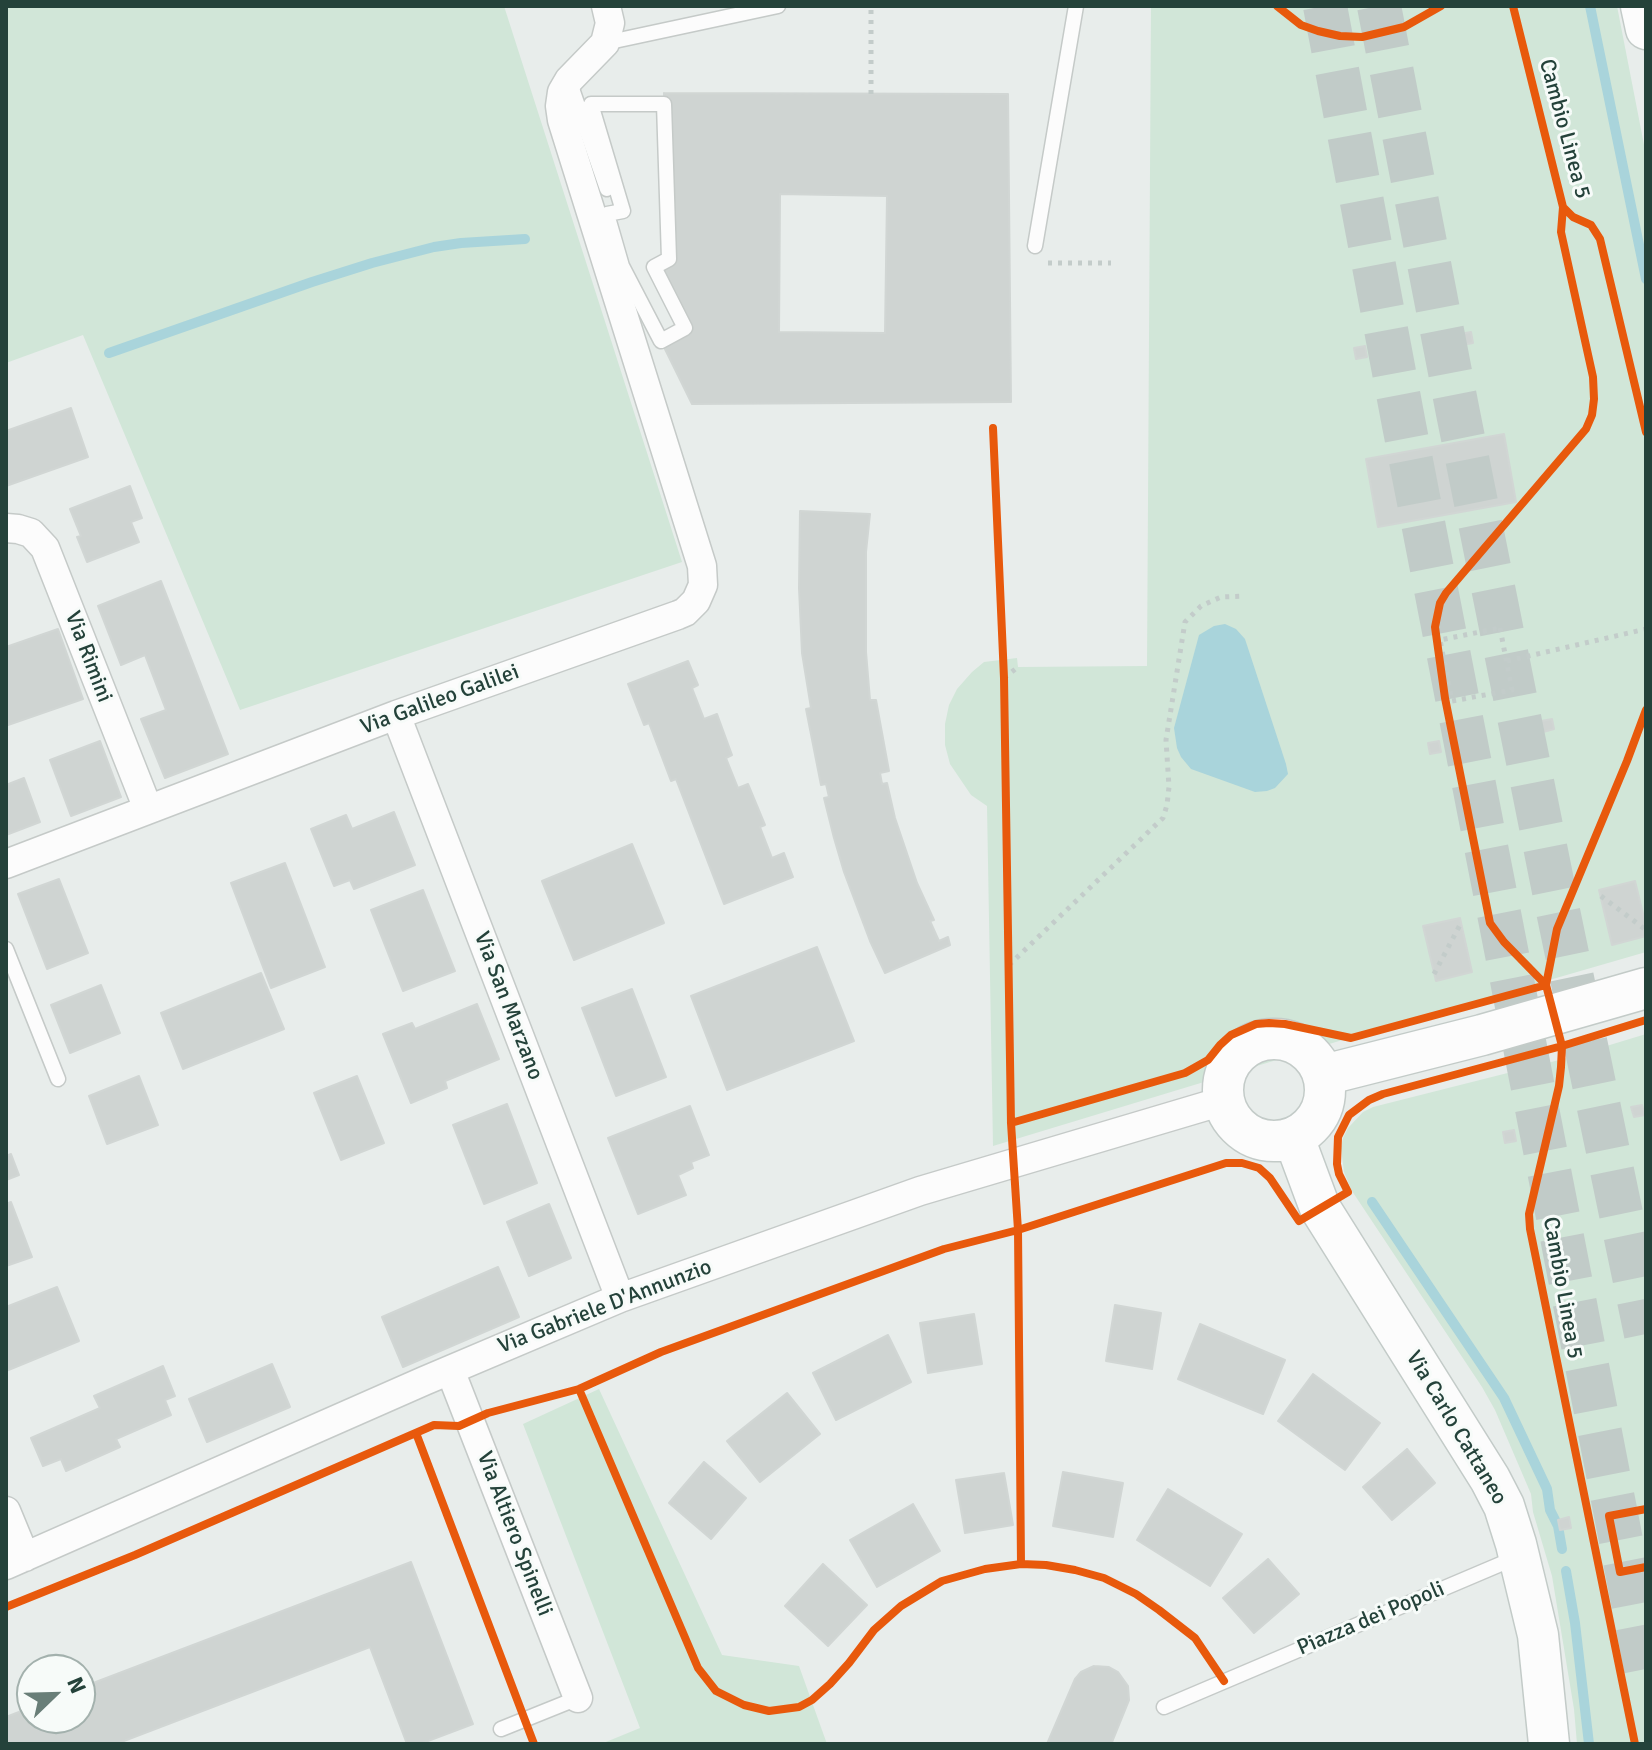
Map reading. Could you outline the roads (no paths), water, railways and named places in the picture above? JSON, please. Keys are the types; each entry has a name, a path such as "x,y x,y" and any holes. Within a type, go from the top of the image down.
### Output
{"street":[{"path":"569,80 605,43 610,23 606,6"},
{"path":"1641,6 1646,29"},
{"name":"Via Galileo Galilei","path":"6,864 396,715 678,615 691,607 703,585 702,566 562,120 562,92 569,80"},
{"name":"Via Rimini","path":"6,528 31,533 45,548 148,809"},
{"name":"Via San Marzano","path":"396,715 620,1298"},
{"path":"1324,1075 1646,988"},
{"path":"1270,1038 1287,1039 1303,1047 1316,1059 1324,1075 1324,1105 1307,1130 1294,1138 1279,1141 1250,1136 1238,1127 1223,1101 1222,1083 1227,1066 1238,1052 1252,1042 1270,1038"},
{"name":"Via Gabriele D'Annunzio","path":"15,1561 620,1298 920,1191 1223,1101"},
{"name":"Via Carlo Cattaneo","path":"1294,1138 1320,1208 1504,1506 1538,1635 1549,1744"},
{"name":"Via Altiero Spinelli","path":"450,1370 578,1698"},
{"path":"6,1511 15,1561"}],"lane":[{"path":"605,43 778,6"},
{"path":"1035,246 1076,6"},
{"path":"569,80 616,212"},
{"path":"591,104 664,104 669,259 654,267 685,328 661,341 622,266 607,214 616,212 623,211 591,104"},
{"path":"6,949 58,1079"},
{"name":"Piazza dei Popoli","path":"1164,1707 1519,1556"},
{"path":"501,1729 578,1698"}],"water":[{"path":"1225,624 1236,629 1245,639 1286,764 1288,774 1275,788 1267,791 1255,792 1191,769 1177,748 1174,728 1199,635 1214,626"}],"waterway":[{"path":"1590,6 1646,279"},
{"path":"109,353 372,263 434,247 525,239"},
{"path":"1372,1202 1504,1398 1547,1489 1562,1549"},
{"path":"1566,1571 1589,1744"}],"tunnel":[{"path":"1325,6 1646,1669"},
{"path":"1379,6 1557,906 1646,1334"}]}
